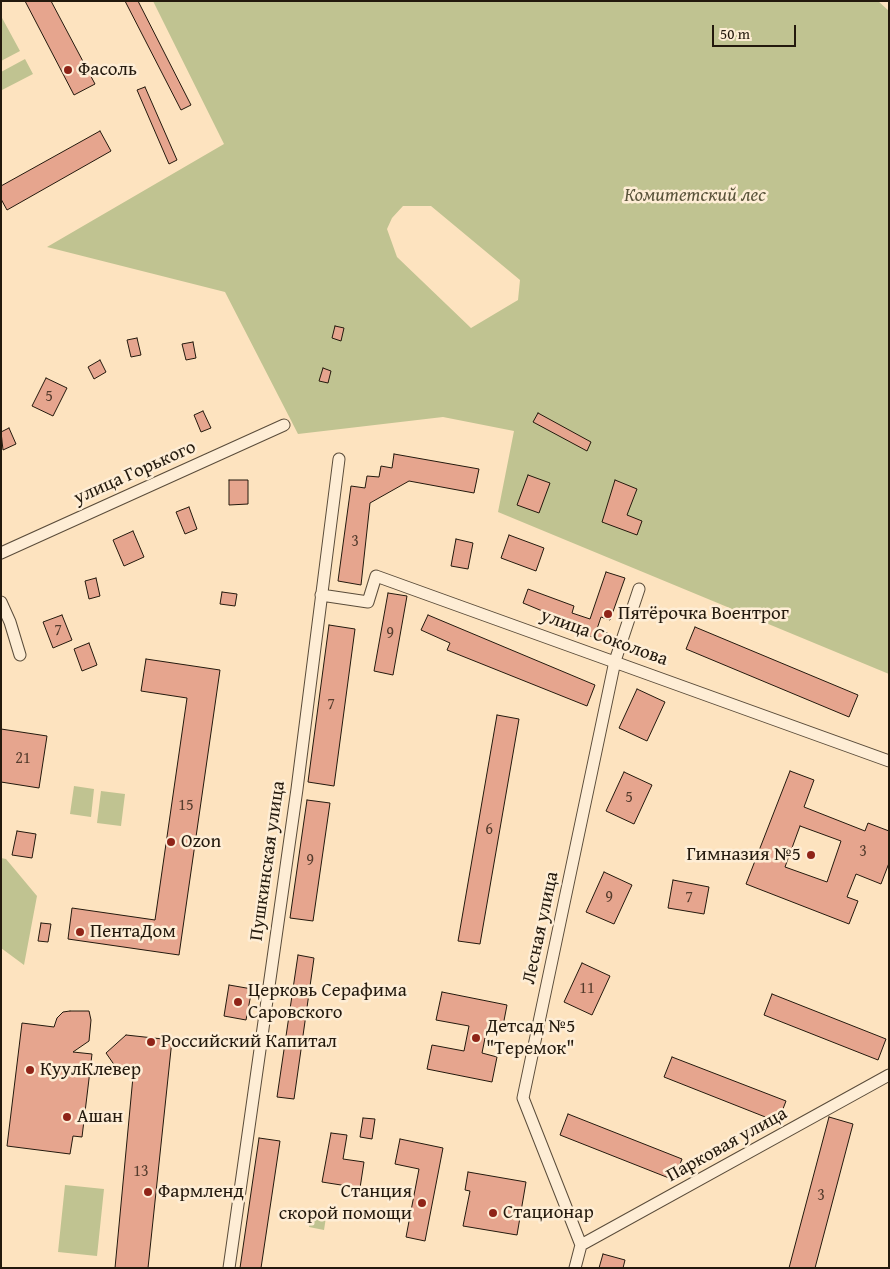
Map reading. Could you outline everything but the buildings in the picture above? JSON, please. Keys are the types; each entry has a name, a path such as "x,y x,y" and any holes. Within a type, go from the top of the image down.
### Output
{"street":[{"name":"улица Горького","path":"1,553 284,425"},
{"name":"Пушкинская улица","path":"229,1268 339,459"},
{"name":"улица Соколова","path":"321,595 368,602 376,576 889,761"},
{"name":"Лесная улица","path":"582,1245 523,1098 615,661 639,589"},
{"path":"1,602 10,622 20,655"},
{"name":"Парковая улица","path":"582,1245 889,1075"},
{"path":"575,1268 582,1245"}],"green space":[{"name":"Комитетский лес","path":"153,1 878,1 889,11 889,674 498,512 514,431 443,417 298,434 225,292 47,247 224,144","holes":["403,206 431,206 520,280 518,300 471,328 397,257 387,229 392,218"]},
{"path":"1,16 20,51 1,61"},
{"path":"25,59 33,74 2,90 1,72"},
{"path":"74,786 94,789 91,817 70,814"},
{"path":"101,791 125,794 121,826 97,823"},
{"path":"1,858 6,859 37,896 24,965 1,948"},
{"path":"65,1185 104,1189 97,1256 58,1252"},
{"path":"312,1208 327,1211 324,1230 309,1227"}],"place":[{"name":"Фасоль","path":"68,70"},
{"name":"Пятёрочка Воентрог","path":"608,614"},
{"name":"Ozon","path":"171,842"},
{"name":"Гимназия №5","path":"811,855"},
{"name":"ПентаДом","path":"80,932"},
{"name":"Церковь Серафима Саровского","path":"238,1002"},
{"name":"Детсад №5 \"Теремок\"","path":"476,1038"},
{"name":"Российский Капитал","path":"151,1042"},
{"name":"КуулКлевер","path":"30,1070"},
{"name":"Ашан","path":"67,1117"},
{"name":"Фармленд","path":"148,1192"},
{"name":"Станция скорой помощи","path":"422,1203"},
{"name":"Стационар","path":"493,1213"}]}
